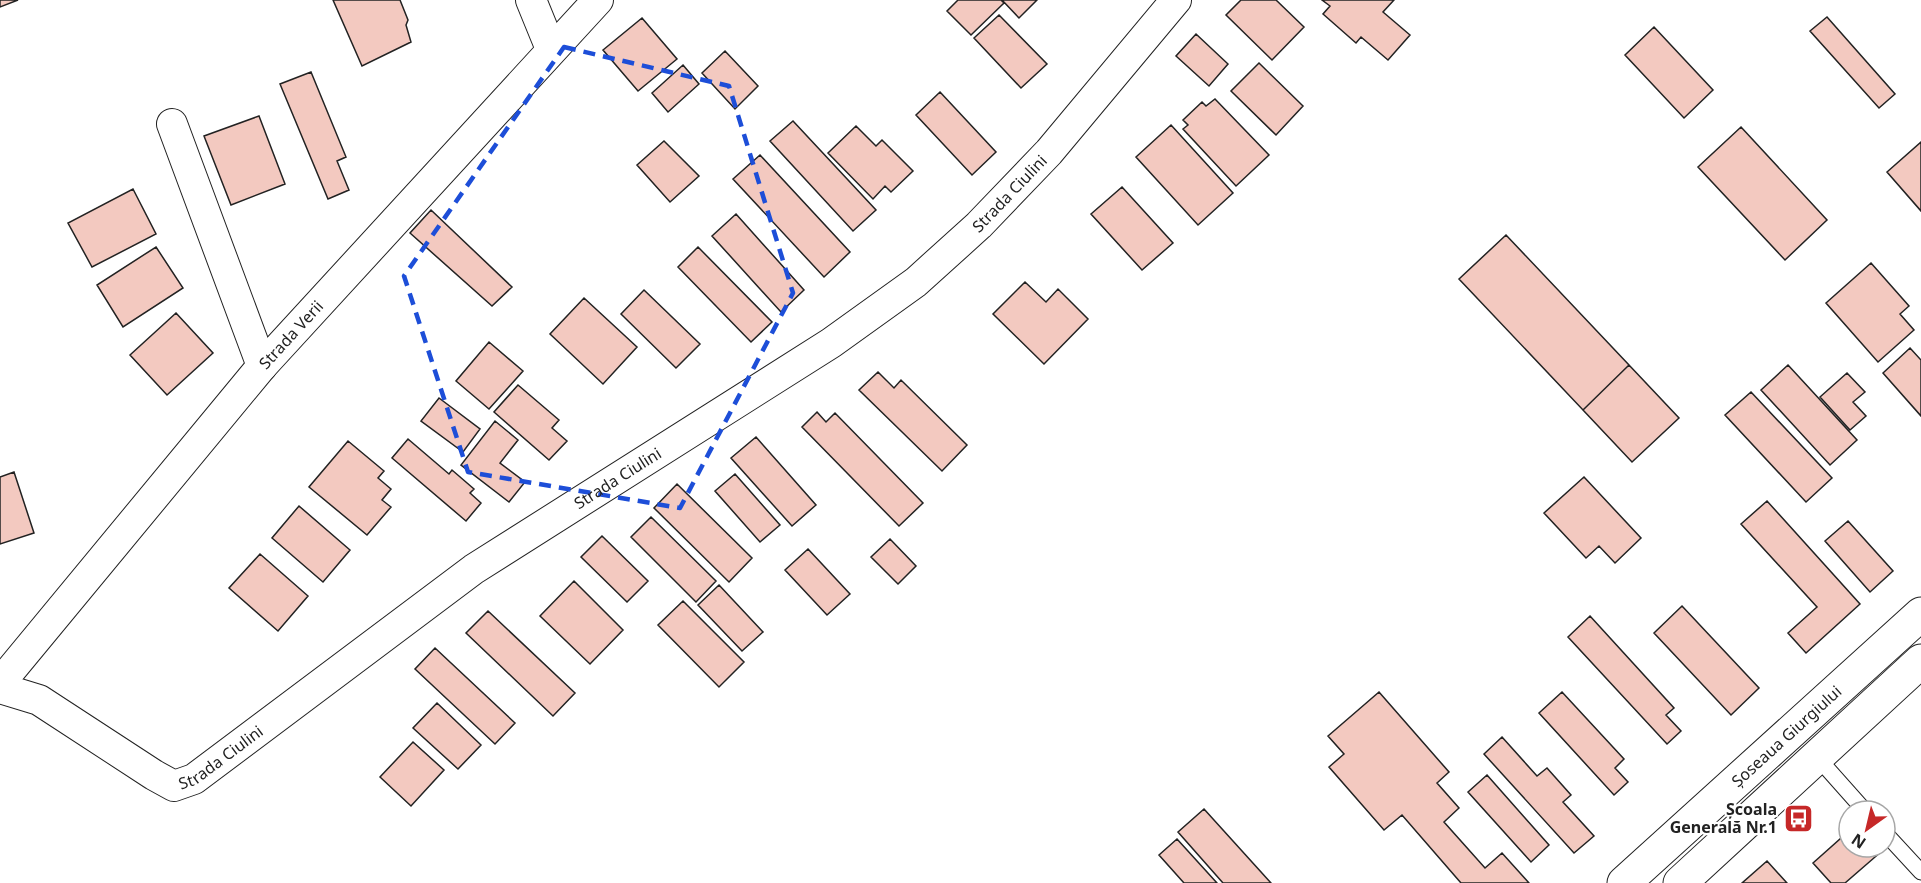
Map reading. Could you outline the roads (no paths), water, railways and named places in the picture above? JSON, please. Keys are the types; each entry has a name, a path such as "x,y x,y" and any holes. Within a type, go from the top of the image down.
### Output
{"highway":[{"name":"Șoseaua Giurgiului","path":"1624,883 1921,614"},
{"path":"1680,883 1921,661"}],"street":[{"path":"531,0 551,49"},
{"name":"Strada Verii","path":"0,683 262,366 598,0"},
{"name":"Strada Ciulini","path":"0,688 39,700 154,776 174,786 194,779 474,570 831,343 916,282 979,225 1049,152 1176,0"},
{"path":"172,124 262,366"}],"lane":[{"path":"1816,757 1854,799"},
{"path":"1897,846 1921,872"}],"place":[{"name":"Școala Generală Nr.1","path":"1798,818"}]}
